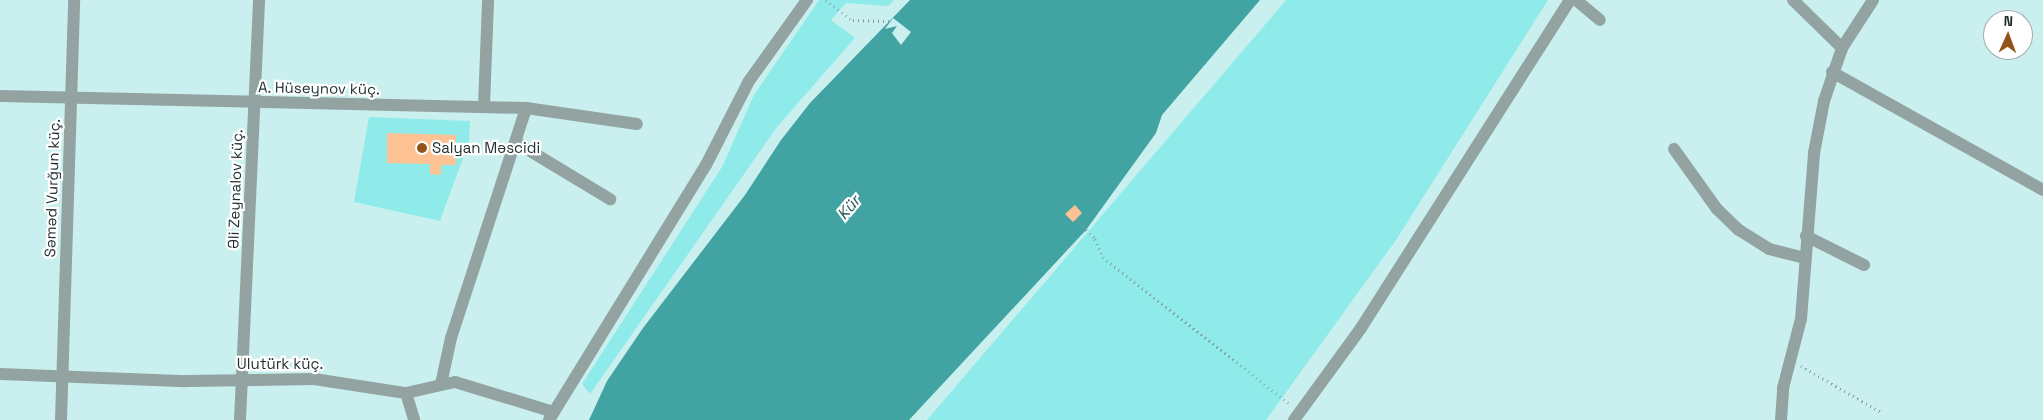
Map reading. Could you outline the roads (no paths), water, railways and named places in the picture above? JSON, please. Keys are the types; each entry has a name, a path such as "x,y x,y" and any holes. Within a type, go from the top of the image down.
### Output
{"street":[{"name":"Səməd Vurğun küç.","path":"61,420 74,0"},
{"name":"Əli Zeynalov küç.","path":"240,420 244,379 259,0"},
{"path":"484,106 488,0"},
{"path":"551,416 706,165 749,81 807,0"},
{"path":"1297,416 1361,328 1570,0"},
{"path":"1576,0 1600,20"},
{"path":"1793,0 1842,48"},
{"path":"1781,420 1791,360 1801,319 1814,153 1832,72 1842,48 1873,0"},
{"path":"1832,72 2043,190"},
{"name":"A. Hüseynov küç.","path":"0,96 255,104 484,106 526,108 637,124"},
{"path":"441,384 451,338 517,142 526,108"},
{"path":"517,142 610,199"},
{"path":"1674,149 1706,196 1739,230 1769,249 1805,258"},
{"path":"1806,236 1864,265"},
{"name":"Ulutürk küç.","path":"0,374 314,379 406,392 441,384 474,385 551,416"},
{"path":"406,392 414,420"}],"water":[{"name":"Kür","path":"910,0 1260,0 1162,115 1156,133 1086,230 909,420 589,420 607,381 643,328 745,195 781,140 810,103"}],"place":[{"name":"Salyan Məscidi","path":"422,148"}]}
